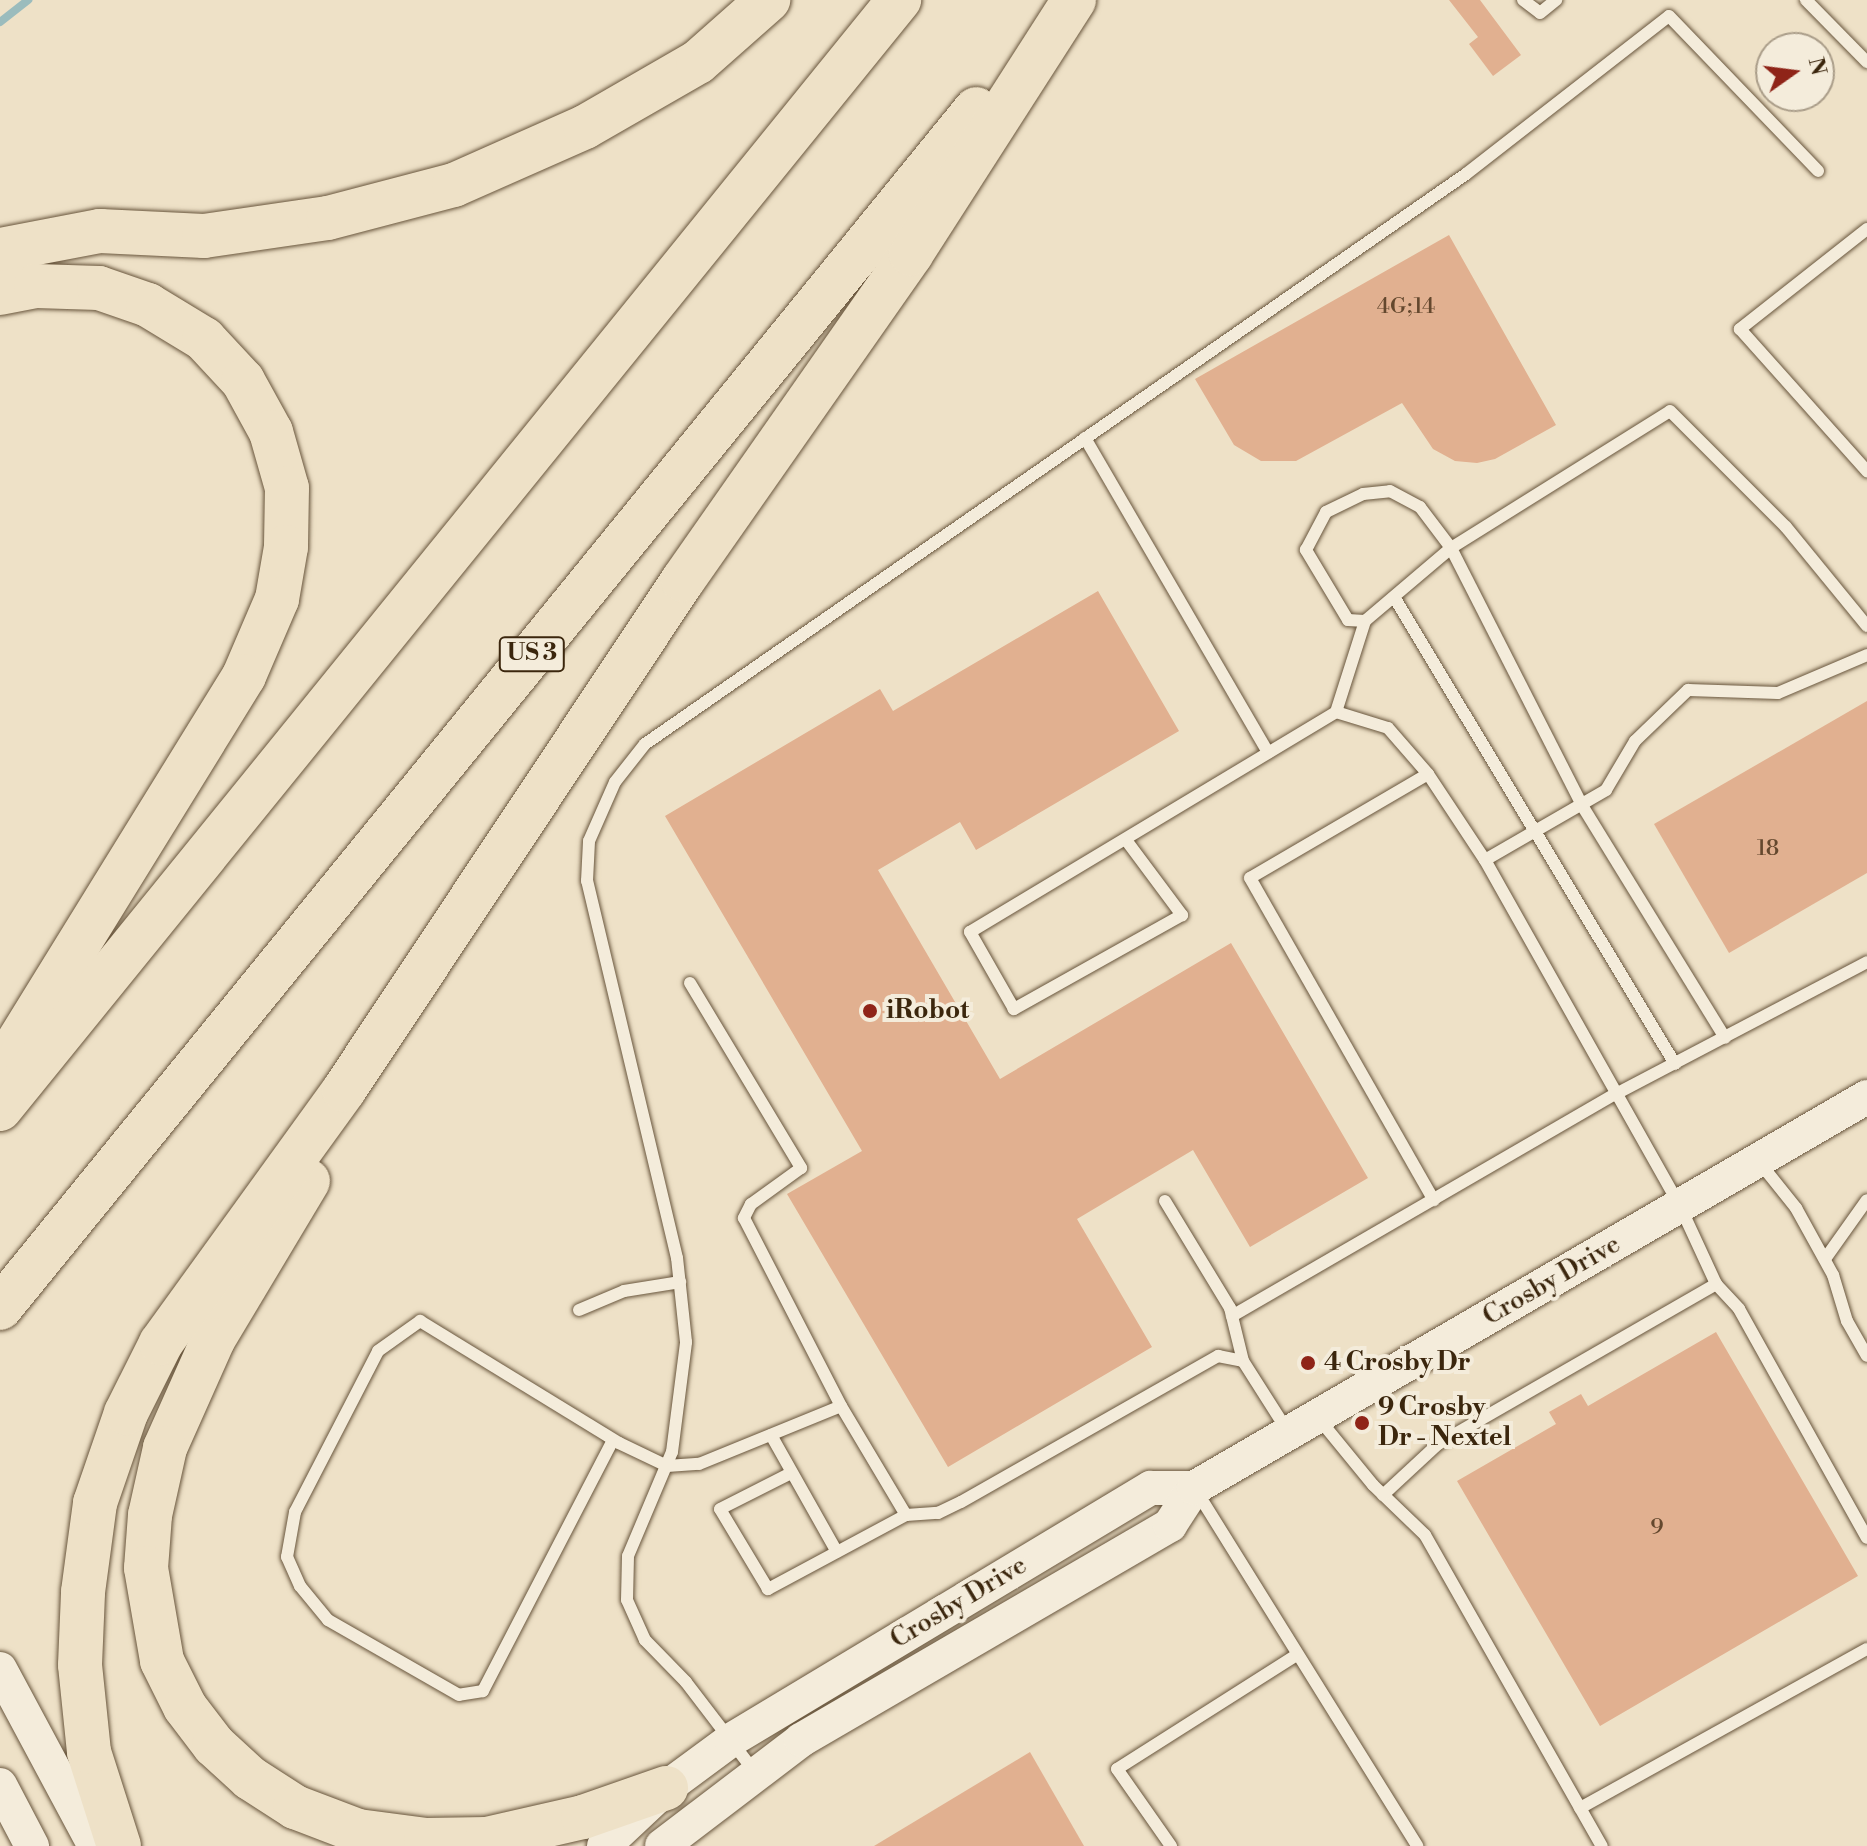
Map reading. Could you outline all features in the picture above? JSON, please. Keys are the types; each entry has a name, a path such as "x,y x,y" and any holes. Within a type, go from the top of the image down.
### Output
{"highway":[{"path":"0,250 100,231 204,236 328,218 454,185 585,127 698,62 768,0"},
{"path":"0,1109 899,0"},
{"name":"US 3","path":"0,1308 1065,0"},
{"path":"119,1846 89,1752 80,1665 83,1592 95,1503 126,1413 161,1343 344,1090 683,580 911,254 1074,0"},
{"path":"0,293 36,286 99,288 148,305 204,339 243,381 271,432 287,488 286,547 277,599 244,676 0,1071"},
{"path":"344,1090 324,1156 213,1340 165,1448 150,1515 146,1568 162,1661 192,1717 250,1778 295,1807 358,1831 426,1840 487,1839 583,1817 666,1788"}],"main road":[{"name":"Crosby Drive","path":"662,1846 755,1772 877,1694 1170,1525 1194,1488 1867,1097"},
{"name":"Crosby Drive","path":"604,1846 666,1788 731,1740 1151,1488 1194,1488"},
{"path":"0,1669 95,1846"},
{"path":"0,1785 32,1846"}],"lane":[{"path":"1523,0 1540,13 1556,0"},
{"path":"1806,0 1867,62"},
{"path":"755,1772 686,1682 645,1640 627,1600 628,1556 667,1466 685,1377 680,1282 587,881 589,841 615,782 645,744 1466,174 1669,16 1818,171"},
{"path":"1867,229 1740,329 1867,471"},
{"path":"1126,840 1182,915 1014,1009 970,932 1336,712 1365,621 1451,548 1670,411 1786,527 1867,626"},
{"path":"1085,438 1268,753"},
{"path":"1365,621 1348,620 1306,550 1326,512 1363,494 1390,491 1420,507 1451,548 1583,807 1725,1038"},
{"path":"1394,597 1675,1064"},
{"path":"1485,860 1532,831 1583,807 1606,790 1635,741 1688,690 1778,693 1867,655"},
{"path":"1336,712 1388,728 1428,774 1485,860 1614,1095 1680,1206 1716,1284 1739,1309 1867,1538"},
{"path":"1428,774 1250,878 1434,1200"},
{"path":"1232,1316 1614,1095 1867,962"},
{"path":"690,983 801,1168 751,1204 744,1218 841,1406 906,1515"},
{"path":"1758,1160 1796,1208 1825,1259 1847,1321 1867,1356"},
{"path":"1825,1259 1867,1200"},
{"path":"1165,1201 1232,1316 1243,1361 1303,1424 1425,1535 1602,1846"},
{"path":"579,1310 624,1291 680,1282"},
{"path":"1383,1495 1438,1444 1716,1284"},
{"path":"613,1440 483,1691 459,1695 328,1620 300,1586 287,1557 295,1512 378,1351 420,1321 613,1440 667,1466 699,1464 841,1406"},
{"path":"791,1473 720,1509 768,1589 906,1515 938,1513 961,1502 1218,1356 1243,1361"},
{"path":"771,1435 837,1552"},
{"path":"1194,1488 1295,1656 1417,1846"},
{"path":"1580,1808 1867,1649"},
{"path":"1171,1846 1117,1769 1295,1656"}],"building":[{"path":"1449,0 1480,0 1521,55 1493,76 1469,44 1478,37"},
{"path":"1449,235 1556,425 1495,459 1477,463 1455,461 1433,449 1402,403 1296,461 1261,461 1234,445 1195,379"},
{"name":"iRobot","path":"1098,591 1179,731 976,850 960,822 878,870 1000,1079 1231,943 1368,1178 1250,1247 1193,1150 1077,1219 1152,1347 948,1467 787,1194 862,1151 665,816 880,689 893,711"},
{"path":"1867,701 1867,873 1729,953 1654,824"},
{"path":"1716,1332 1858,1576 1600,1726 1457,1481 1556,1424 1549,1412 1581,1394 1588,1406"},
{"path":"1030,1752 1084,1846 874,1846"}],"waterway":[{"path":"0,22 28,0"}],"place":[{"name":"iRobot","path":"870,1011"},
{"name":"4 Crosby Dr","path":"1308,1363"},
{"name":"9 Crosby Dr - Nextel","path":"1362,1423"}]}
